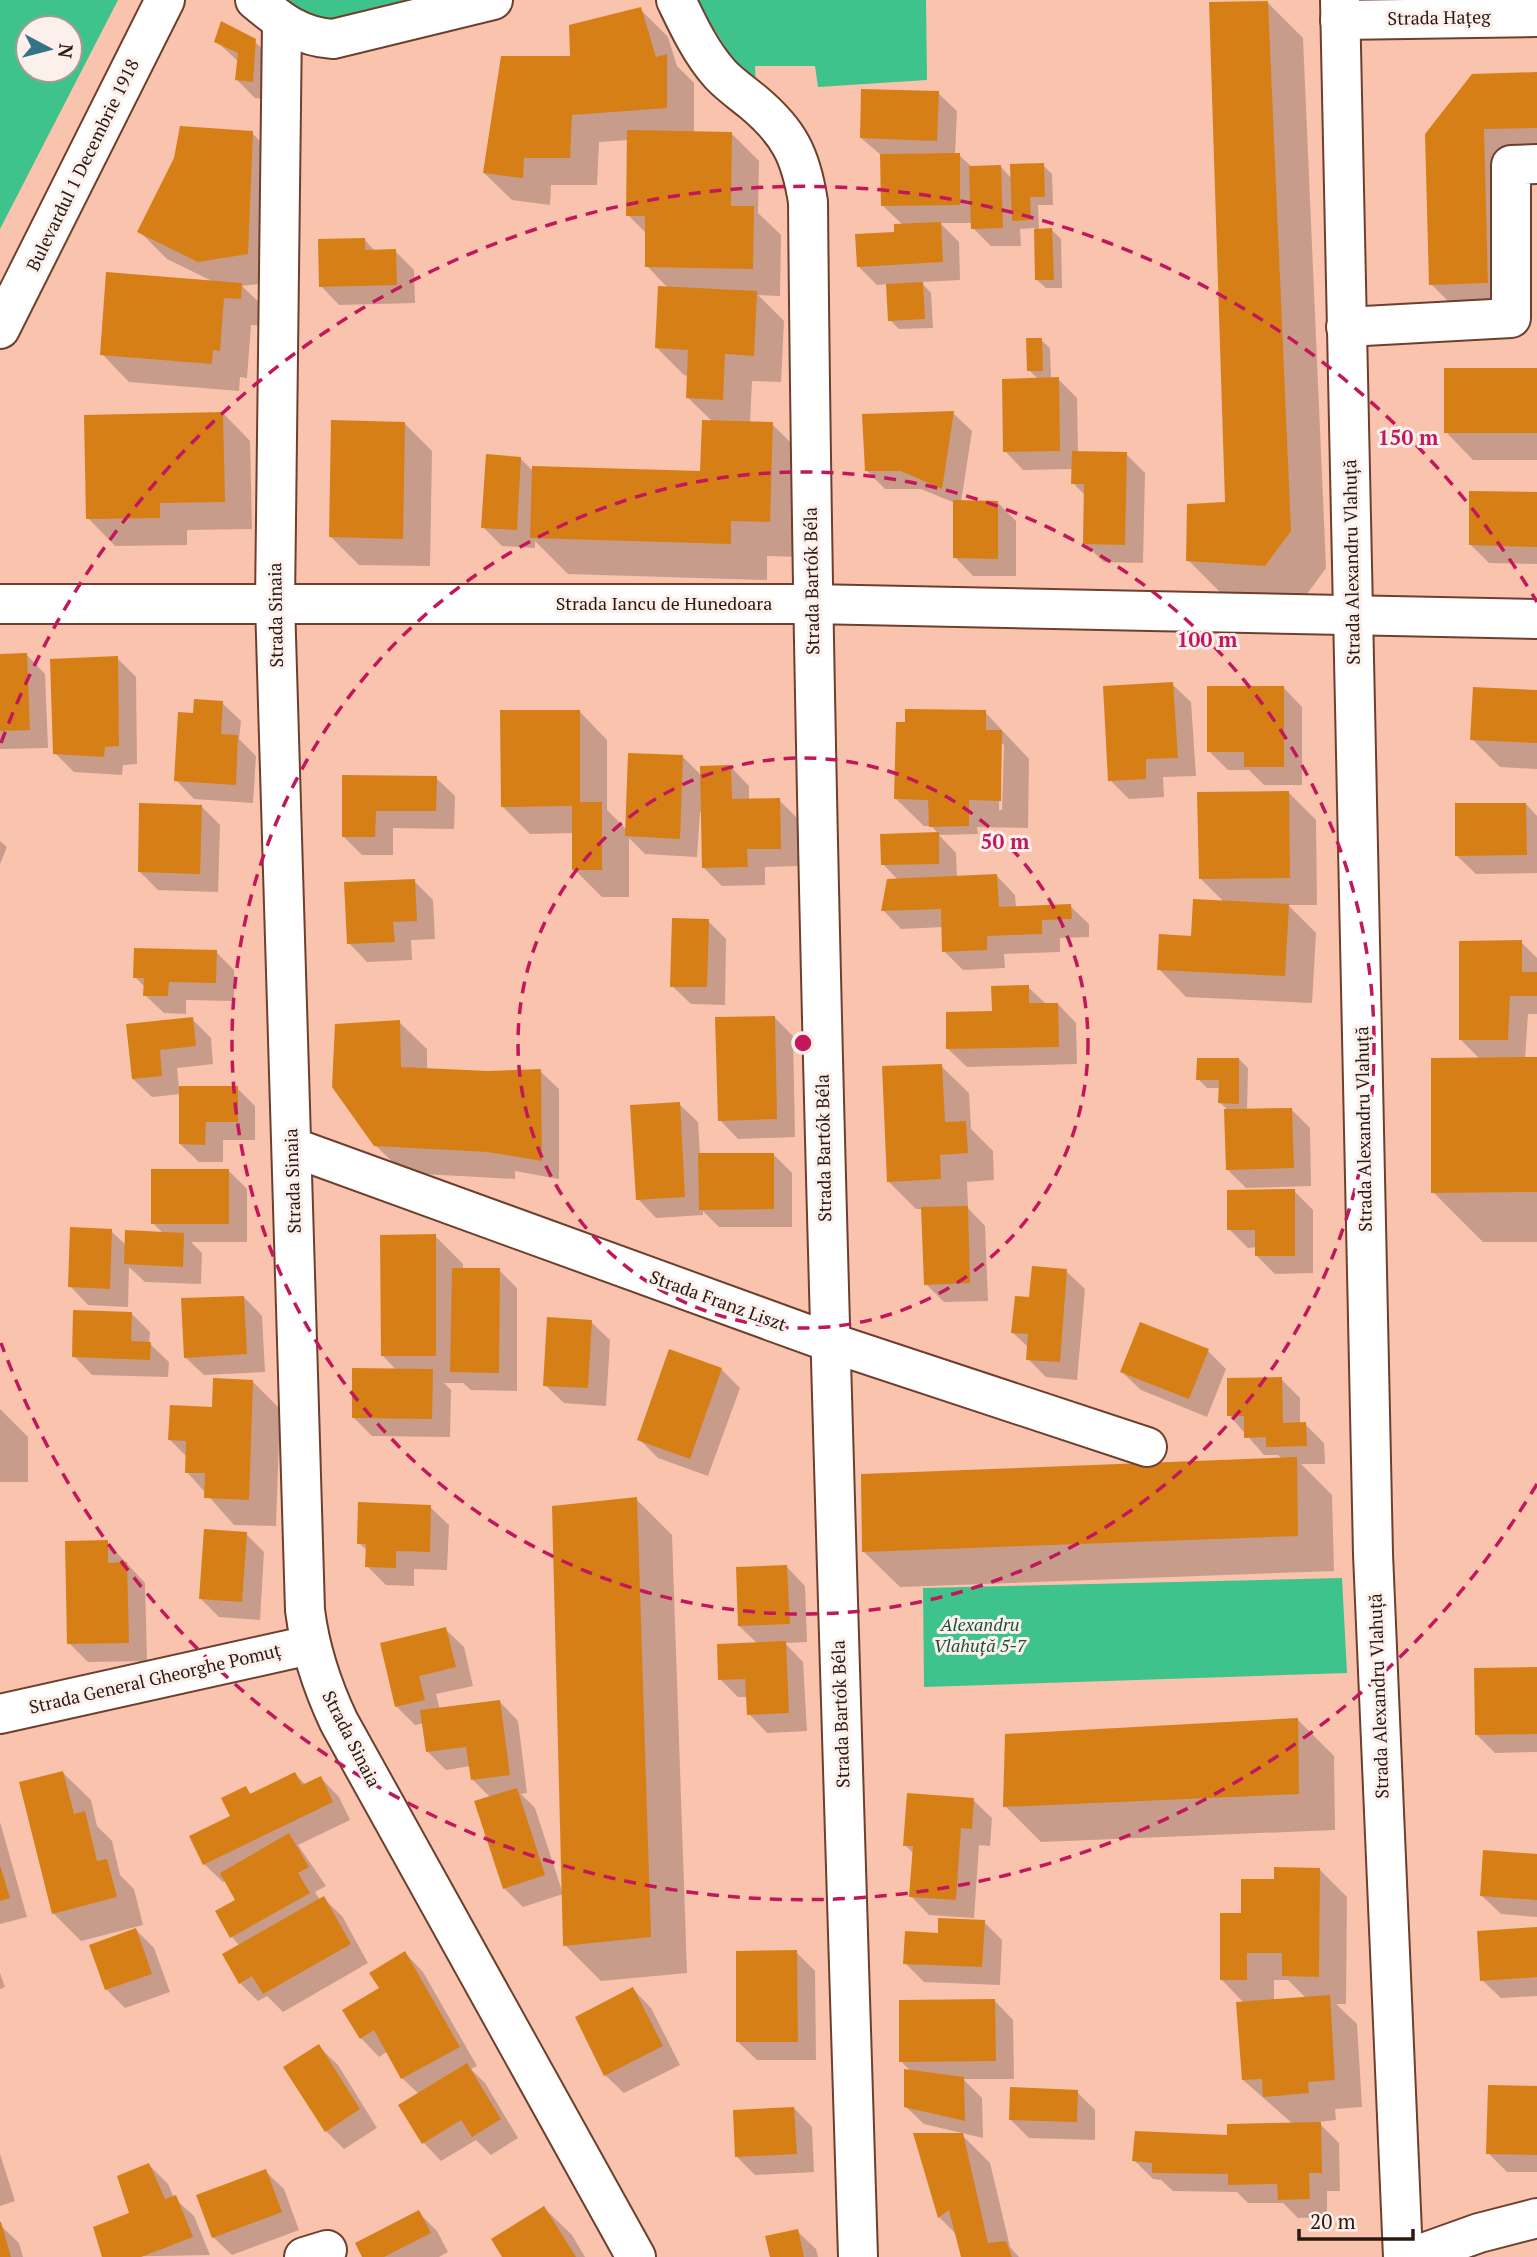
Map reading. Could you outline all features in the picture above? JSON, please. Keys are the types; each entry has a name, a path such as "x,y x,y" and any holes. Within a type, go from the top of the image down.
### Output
{"street":[{"name":"Bulevardul 1 Decembrie 1918","path":"0,330 165,0"},
{"path":"269,11 313,37 333,39 493,0"},
{"name":"Strada Bartók Béla","path":"676,0 694,36 720,74 768,114 789,138 803,167 808,202 811,604 829,1342 858,2257"},
{"name":"Strada Hațeg","path":"1340,10 1537,17"},
{"name":"Strada Alexandru Vlahuță","path":"1340,10 1373,1554 1403,2257"},
{"name":"Strada Sinaia","path":"269,11 275,603 305,1611 310,1645 325,1692 339,1722 636,2257"},
{"path":"1346,327 1511,318 1511,165 1537,164"},
{"name":"Strada Iancu de Hunedoara","path":"0,604 811,604 1537,619"},
{"name":"Strada Franz Liszt","path":"292,1147 829,1342 1147,1447"},
{"name":"Strada General Gheorghe Pomuț","path":"0,1714 310,1645"},
{"path":"1412,2257 1479,2233 1537,2218"}],"green space":[{"path":"0,0 118,0 84,66 84,14 14,14 14,84 75,84 0,229"},
{"path":"279,0 434,0 336,28"},
{"path":"696,0 926,0 927,80 818,87 815,66 755,66 756,87 746,80"},
{"name":"Alexandru Vlahuță 5-7","path":"1342,1578 1347,1673 924,1687 923,1588"}],"building":[{"path":"1268,1 1291,531 1265,566 1186,561 1187,504 1225,502 1209,2"},
{"path":"641,7 656,57 667,54 667,108 572,115 570,158 524,158 523,178 483,173 501,56 570,56 569,25"},
{"path":"221,21 256,39 253,82 235,80 238,53 214,42"},
{"path":"1537,72 1537,128 1484,129 1488,283 1429,285 1425,134 1472,74"},
{"path":"861,89 939,91 937,141 860,138"},
{"path":"180,126 253,131 248,254 198,262 137,232 174,158"},
{"path":"627,130 732,132 731,206 754,206 753,269 645,267 645,216 626,216"},
{"path":"960,153 960,205 881,206 880,154"},
{"path":"1044,163 1045,197 1030,197 1031,220 1012,221 1010,164"},
{"path":"1001,165 1003,228 971,229 969,166"},
{"path":"941,222 943,262 857,267 855,234 894,232 894,224"},
{"path":"1052,228 1054,280 1035,280 1034,229"},
{"path":"365,238 365,250 396,249 397,285 319,287 318,239"},
{"path":"106,272 242,283 241,299 224,298 220,351 213,350 212,364 100,355"},
{"path":"923,282 925,319 888,321 886,284"},
{"path":"658,286 757,291 754,356 725,354 723,400 686,398 688,350 655,348"},
{"path":"1026,338 1042,338 1043,371 1027,371"},
{"path":"1444,368 1537,368 1537,433 1444,433"},
{"path":"1059,377 1060,451 1003,452 1002,379"},
{"path":"954,411 942,489 901,471 865,471 862,414"},
{"path":"223,412 225,502 160,503 160,518 86,519 84,415"},
{"path":"331,420 405,422 403,539 329,537"},
{"path":"702,420 773,422 770,522 731,521 731,544 530,538 532,466 700,471"},
{"path":"1072,451 1127,452 1125,545 1083,544 1084,484 1071,484"},
{"path":"486,454 521,457 517,530 481,528"},
{"path":"1469,491 1537,492 1537,547 1469,545"},
{"path":"953,500 998,501 998,559 953,558"},
{"path":"27,653 30,730 0,731 0,654"},
{"path":"118,656 119,746 105,747 104,757 53,754 50,659"},
{"path":"1173,682 1178,758 1146,759 1146,779 1108,781 1103,686"},
{"path":"1207,686 1284,686 1284,767 1244,767 1244,752 1207,752"},
{"path":"1473,687 1537,690 1537,743 1470,740"},
{"path":"194,699 223,701 221,734 238,735 236,785 174,781 178,712 193,713"},
{"path":"905,709 986,710 986,730 1002,730 1001,801 969,800 969,826 929,827 928,800 894,799 896,722 905,722"},
{"path":"500,710 580,710 580,802 602,802 602,870 572,870 572,806 501,807"},
{"path":"628,753 683,755 680,839 625,836"},
{"path":"731,765 732,799 780,798 781,849 747,849 748,867 702,868 700,766"},
{"path":"342,775 437,776 436,811 376,811 375,837 342,837"},
{"path":"1289,791 1290,878 1199,879 1197,792"},
{"path":"139,803 202,805 200,874 138,872"},
{"path":"1455,803 1526,803 1527,855 1455,856"},
{"path":"939,832 939,864 881,865 880,834"},
{"path":"997,874 999,907 1071,904 1072,919 1042,920 1042,934 987,936 987,950 942,952 941,909 881,911 887,879"},
{"path":"415,879 417,921 393,922 395,942 347,944 344,882"},
{"path":"1193,899 1289,904 1285,976 1157,970 1159,934 1191,936"},
{"path":"672,918 709,919 707,987 670,987"},
{"path":"1522,940 1522,972 1537,972 1537,996 1510,996 1508,1040 1459,1040 1459,941"},
{"path":"134,948 217,950 216,983 169,982 168,996 143,996 144,978 133,978"},
{"path":"1029,985 1029,1003 1058,1003 1059,1047 946,1049 946,1012 992,1011 991,986"},
{"path":"775,1016 777,1119 718,1121 715,1017"},
{"path":"193,1017 196,1046 160,1050 162,1076 132,1079 126,1024"},
{"path":"400,1020 401,1067 488,1071 541,1069 542,1161 488,1152 374,1146 332,1087 335,1024"},
{"path":"1537,1057 1537,1192 1431,1193 1431,1058"},
{"path":"1197,1058 1239,1058 1239,1104 1218,1103 1219,1080 1196,1080"},
{"path":"942,1064 945,1122 966,1121 968,1153 940,1155 941,1179 887,1182 882,1066"},
{"path":"179,1086 238,1086 238,1122 206,1122 205,1145 179,1144"},
{"path":"680,1102 685,1197 636,1200 630,1105"},
{"path":"1292,1108 1294,1168 1226,1170 1224,1109"},
{"path":"698,1153 774,1153 774,1209 699,1210"},
{"path":"151,1169 229,1169 229,1224 151,1224"},
{"path":"1295,1189 1295,1256 1255,1256 1255,1230 1227,1230 1227,1190"},
{"path":"968,1206 970,1283 924,1285 921,1207"},
{"path":"70,1227 112,1229 110,1289 68,1287"},
{"path":"125,1230 184,1233 183,1267 124,1264"},
{"path":"436,1234 436,1356 381,1356 380,1235"},
{"path":"1032,1266 1067,1269 1060,1362 1026,1360 1028,1334 1011,1333 1015,1296 1029,1297"},
{"path":"452,1268 500,1268 499,1373 450,1372"},
{"path":"244,1296 247,1354 184,1358 181,1298"},
{"path":"73,1310 132,1312 131,1341 151,1342 150,1360 72,1357"},
{"path":"547,1317 592,1320 588,1388 543,1386"},
{"path":"1140,1322 1209,1349 1189,1399 1120,1372"},
{"path":"669,1349 722,1368 690,1459 637,1440"},
{"path":"352,1368 433,1369 432,1419 352,1418"},
{"path":"1282,1377 1283,1423 1306,1422 1307,1446 1266,1447 1266,1437 1244,1438 1244,1416 1227,1416 1227,1378"},
{"path":"213,1378 253,1380 249,1500 204,1498 205,1473 185,1473 186,1441 168,1440 170,1405 212,1407"},
{"path":"1297,1457 1298,1536 862,1552 861,1474"},
{"path":"637,1497 651,1937 563,1946 552,1506"},
{"path":"358,1502 431,1505 430,1552 396,1551 396,1568 365,1567 366,1544 357,1544"},
{"path":"204,1529 247,1532 242,1602 199,1599"},
{"path":"108,1540 108,1563 127,1562 129,1643 67,1644 65,1541"},
{"path":"787,1565 790,1624 738,1626 736,1567"},
{"path":"446,1627 456,1667 419,1676 425,1700 395,1707 380,1643"},
{"path":"786,1641 789,1713 747,1715 745,1679 718,1680 717,1644"},
{"path":"1537,1667 1537,1734 1475,1735 1474,1668"},
{"path":"500,1700 510,1775 471,1780 466,1747 426,1752 420,1710"},
{"path":"1298,1718 1299,1794 1003,1807 1005,1734"},
{"path":"63,1771 74,1814 85,1811 97,1861 107,1859 117,1897 52,1914 19,1782"},
{"path":"295,1772 302,1785 321,1776 333,1802 203,1865 189,1836 230,1816 221,1798 246,1786 250,1794"},
{"path":"517,1788 545,1875 503,1889 474,1801"},
{"path":"907,1793 974,1798 972,1829 961,1828 956,1900 909,1897 913,1846 903,1846"},
{"path":"289,1833 309,1867 298,1873 310,1893 230,1938 215,1911 235,1900 220,1873"},
{"path":"1483,1850 1537,1854 1537,1900 1480,1896"},
{"path":"0,1865 10,1898 0,1901"},
{"path":"1274,1867 1320,1868 1319,1977 1282,1976 1282,1953 1247,1953 1247,1980 1220,1980 1220,1913 1241,1913 1241,1879 1274,1879"},
{"path":"324,1896 351,1944 263,1994 252,1976 239,1984 222,1954"},
{"path":"938,1918 985,1920 982,1967 903,1964 905,1931 938,1933"},
{"path":"1537,1927 1537,1977 1480,1981 1477,1931"},
{"path":"136,1928 152,1974 105,1990 89,1945"},
{"path":"797,1950 798,2042 736,2042 736,1951"},
{"path":"405,1951 460,2047 401,2079 374,2030 360,2039 342,2010 379,1988 369,1973"},
{"path":"633,1987 663,2046 604,2076 575,2017"},
{"path":"1330,1995 1335,2080 1308,2082 1309,2093 1263,2097 1262,2079 1242,2080 1236,2002"},
{"path":"995,1999 996,2061 899,2062 899,2000"},
{"path":"319,2044 360,2109 325,2132 283,2067"},
{"path":"467,2063 501,2119 472,2137 461,2120 422,2144 398,2105"},
{"path":"904,2069 964,2077 965,2121 904,2107"},
{"path":"1488,2085 1537,2086 1537,2155 1486,2154"},
{"path":"1010,2087 1078,2090 1077,2122 1009,2120"},
{"path":"794,2107 797,2154 735,2157 733,2110"},
{"path":"1321,2122 1322,2173 1309,2173 1310,2199 1278,2200 1277,2184 1228,2185 1228,2174 1152,2173 1152,2163 1132,2161 1135,2131 1227,2135 1227,2124"},
{"path":"913,2133 963,2133 988,2243 1006,2241 1012,2257 961,2257 949,2210 938,2218"},
{"path":"149,2163 165,2199 176,2195 193,2237 141,2257 102,2257 93,2227 129,2213 117,2176"},
{"path":"266,2169 282,2212 212,2238 196,2195"},
{"path":"544,2206 576,2257 502,2257 491,2239"},
{"path":"419,2210 431,2233 384,2257 362,2257 355,2243"},
{"path":"1,2222 11,2257 0,2257"},
{"path":"798,2229 804,2257 770,2257 765,2236"}]}
